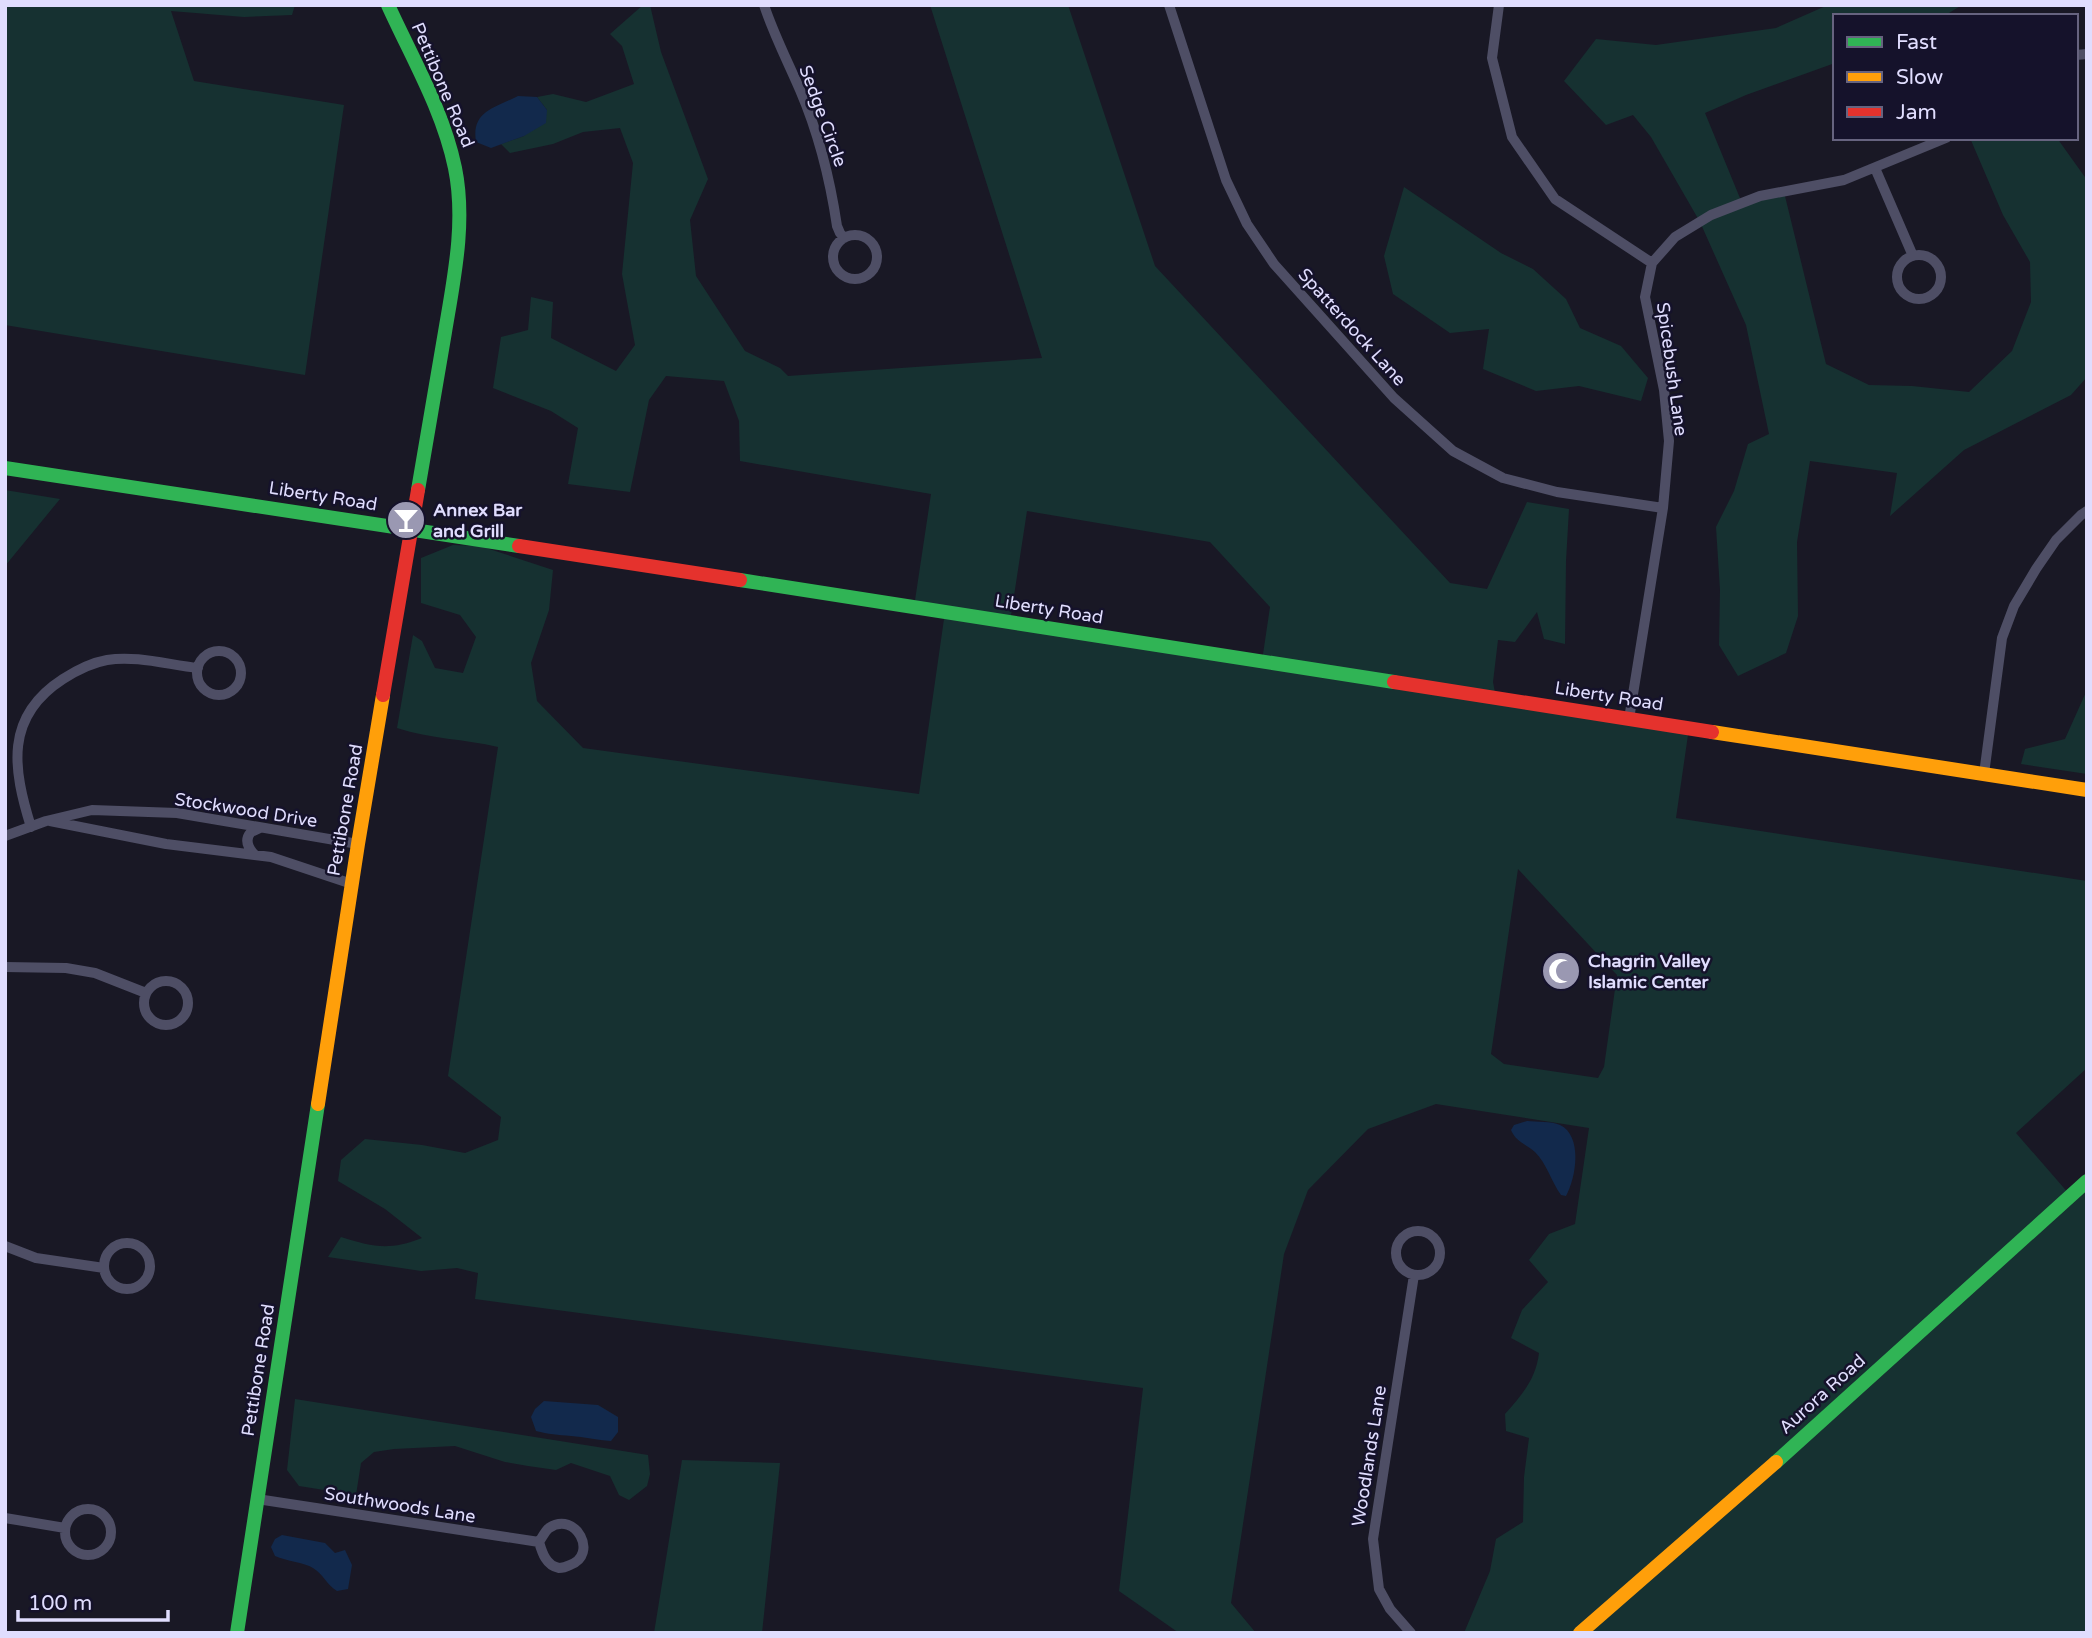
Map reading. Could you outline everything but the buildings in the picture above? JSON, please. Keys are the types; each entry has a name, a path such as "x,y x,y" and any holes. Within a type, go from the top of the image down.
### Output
{"street":[{"name":"Pettibone Road","path":"237,1633 358,844 454,277 461,213 460,191 450,145 388,5"},
{"name":"Sedge Circle","path":"764,5 811,118 825,160 837,226 844,238"},
{"name":"Spatterdock Lane","path":"1169,5 1226,180 1247,224 1274,264 1394,398 1453,451 1503,478 1557,492 1662,508"},
{"path":"1499,5 1492,58 1512,137 1555,199 1652,263 1675,237 1711,215 1760,196 1844,180 1941,140"},
{"path":"1875,168 1913,256"},
{"path":"860,235 874,246 877,256 875,266 868,275 851,279 839,273 834,266 832,255 837,243 844,238 860,235"},
{"path":"1913,256 1931,258 1940,268 1940,286 1932,295 1923,299 1915,299 1903,293 1899,286 1897,275 1902,264 1913,256"},
{"name":"Spicebush Lane","path":"1629,719 1662,508 1669,441 1664,390 1645,297 1652,263"},
{"name":"Liberty Road","path":"5,468 412,528 2087,790"},
{"path":"1984,774 2003,638 2014,606 2056,540 2087,511"},
{"path":"219,651 226,652 238,661 241,675 235,688 223,694 216,694 204,688 198,668 205,656 219,651"},
{"path":"31,827 20,792 17,753 27,715 44,692 83,666 108,660 130,659 198,668"},
{"name":"Stockwood Drive","path":"5,836 46,821 92,810 177,813 358,844"},
{"path":"46,821 166,844 271,858 352,884"},
{"path":"255,855 247,845 248,839 251,831 260,828"},
{"path":"5,967 66,968 95,973 146,993"},
{"path":"164,981 179,985 187,997 186,1012 176,1023 156,1023 144,1007 146,993 157,983 164,981"},
{"name":"Aurora Road","path":"1580,1633 1781,1457 2087,1181"},
{"path":"1424,1231 1438,1242 1441,1252 1439,1262 1432,1271 1414,1275 1402,1269 1396,1251 1401,1240 1412,1232 1424,1231"},
{"path":"127,1243 135,1245 146,1254 149,1269 143,1282 130,1289 122,1289 110,1282 104,1268 113,1248 127,1243"},
{"path":"5,1246 36,1258 104,1268"},
{"name":"Woodlands Lane","path":"1411,1633 1379,1589 1373,1539 1414,1275"},
{"name":"Southwoods Lane","path":"257,1499 539,1542"},
{"path":"79,1510 94,1510 106,1518 111,1532 109,1540 100,1551 85,1555 67,1542 65,1528 68,1520 79,1510"},
{"path":"5,1518 65,1528"},
{"path":"564,1524 575,1528 581,1537 584,1551 572,1565 558,1568 549,1563 539,1542 549,1528 564,1524"}],"green space":[{"path":"5,5 295,5 292,15 244,17 171,11 194,81 344,105 305,375 5,325"},
{"path":"643,5 650,5 661,52 708,179 690,220 696,276 745,351 780,368 788,376 1042,358 930,5 1068,5 1155,266 1450,583 1487,589 1527,502 1569,509 1565,644 1544,639 1537,612 1515,642 1498,640 1493,682 1496,698 1689,728 1676,818 2087,881 2087,1068 2016,1133 2070,1195 2087,1181 2087,1633 1464,1633 1490,1571 1496,1539 1523,1522 1524,1477 1529,1438 1506,1431 1505,1414 1531,1379 1539,1353 1511,1338 1522,1310 1548,1282 1529,1260 1549,1234 1575,1224 1589,1128 1436,1104 1368,1129 1308,1190 1284,1254 1231,1603 1256,1633 1179,1633 1119,1591 1143,1388 475,1299 478,1273 457,1268 421,1271 328,1257 341,1237 381,1246 400,1245 422,1238 385,1209 338,1181 341,1160 365,1139 465,1153 498,1140 501,1117 448,1076 498,747 397,728 413,635 422,641 435,668 463,673 476,637 460,615 421,603 421,558 453,545 480,546 553,570 549,610 531,663 537,701 583,748 919,794 945,612 914,607 931,494 740,461 739,421 724,381 666,376 649,400 630,492 568,484 578,428 551,411 493,388 501,337 528,330 531,297 553,302 551,338 616,371 635,345 622,274 633,163 620,128 583,132 553,144 510,153 501,144 524,136 547,110 537,97 553,94 586,102 634,84 622,46 610,34","holes":["1027,511 1210,542 1270,607 1262,661 1010,622","1518,869 1617,975 1604,1067 1598,1078 1504,1064 1491,1054"]},
{"path":"1828,5 1962,5 1947,14 1833,14 1833,64 1705,113 1742,203 1784,192 1826,364 1869,385 1969,392 2012,351 2031,302 2030,262 2003,215 1971,140 2058,140 2087,180 2087,377 2071,395 1964,450 1890,516 1897,473 1810,461 1797,542 1798,616 1786,653 1738,676 1719,645 1720,590 1716,527 1734,491 1748,444 1769,434 1746,325 1700,222 1651,137 1633,115 1606,125 1564,81 1596,39 1656,45 1776,28"},
{"path":"1404,187 1501,253 1533,269 1566,299 1580,328 1621,346 1648,378 1641,401 1579,386 1536,391 1483,369 1489,329 1450,333 1393,294 1384,256"},
{"path":"5,490 60,499 5,566"},
{"path":"2087,690 2087,774 2021,764 2025,749 2065,739"},
{"path":"295,1399 648,1455 650,1474 647,1486 629,1500 619,1495 610,1476 571,1463 556,1470 528,1466 505,1462 455,1446 374,1452 361,1463 356,1495 299,1486 287,1470"},
{"path":"682,1460 780,1463 762,1633 654,1633"}],"water":[{"path":"518,96 537,97 547,110 546,123 524,136 491,148 476,142 475,132 481,117"},
{"path":"1527,1121 1560,1125 1572,1138 1575,1169 1566,1196 1561,1195 1539,1157 1513,1134 1511,1130 1514,1125"},
{"path":"544,1401 598,1405 618,1417 618,1432 611,1441 536,1431 531,1417"},
{"path":"282,1535 325,1543 335,1553 345,1550 352,1565 348,1589 337,1591 313,1568 275,1556 271,1547 275,1539"}],"traffic: fast":[{"path":"388,5 443,126 458,188 459,229 455,271 418,490"},
{"path":"5,468 519,546"},
{"path":"740,580 1394,682"},
{"path":"237,1633 318,1104"},
{"path":"1776,1462 2087,1181"}],"traffic: slow":[{"path":"318,1104 383,695"},
{"path":"1712,732 2087,790"},
{"path":"1580,1633 1776,1462"}],"traffic: jam":[{"path":"383,695 418,490"},
{"path":"519,546 740,580"},
{"path":"1394,682 1712,732"}],"place":[{"name":"Annex Bar and Grill","path":"406,520"},
{"name":"Chagrin Valley Islamic Center","path":"1561,971"}]}
